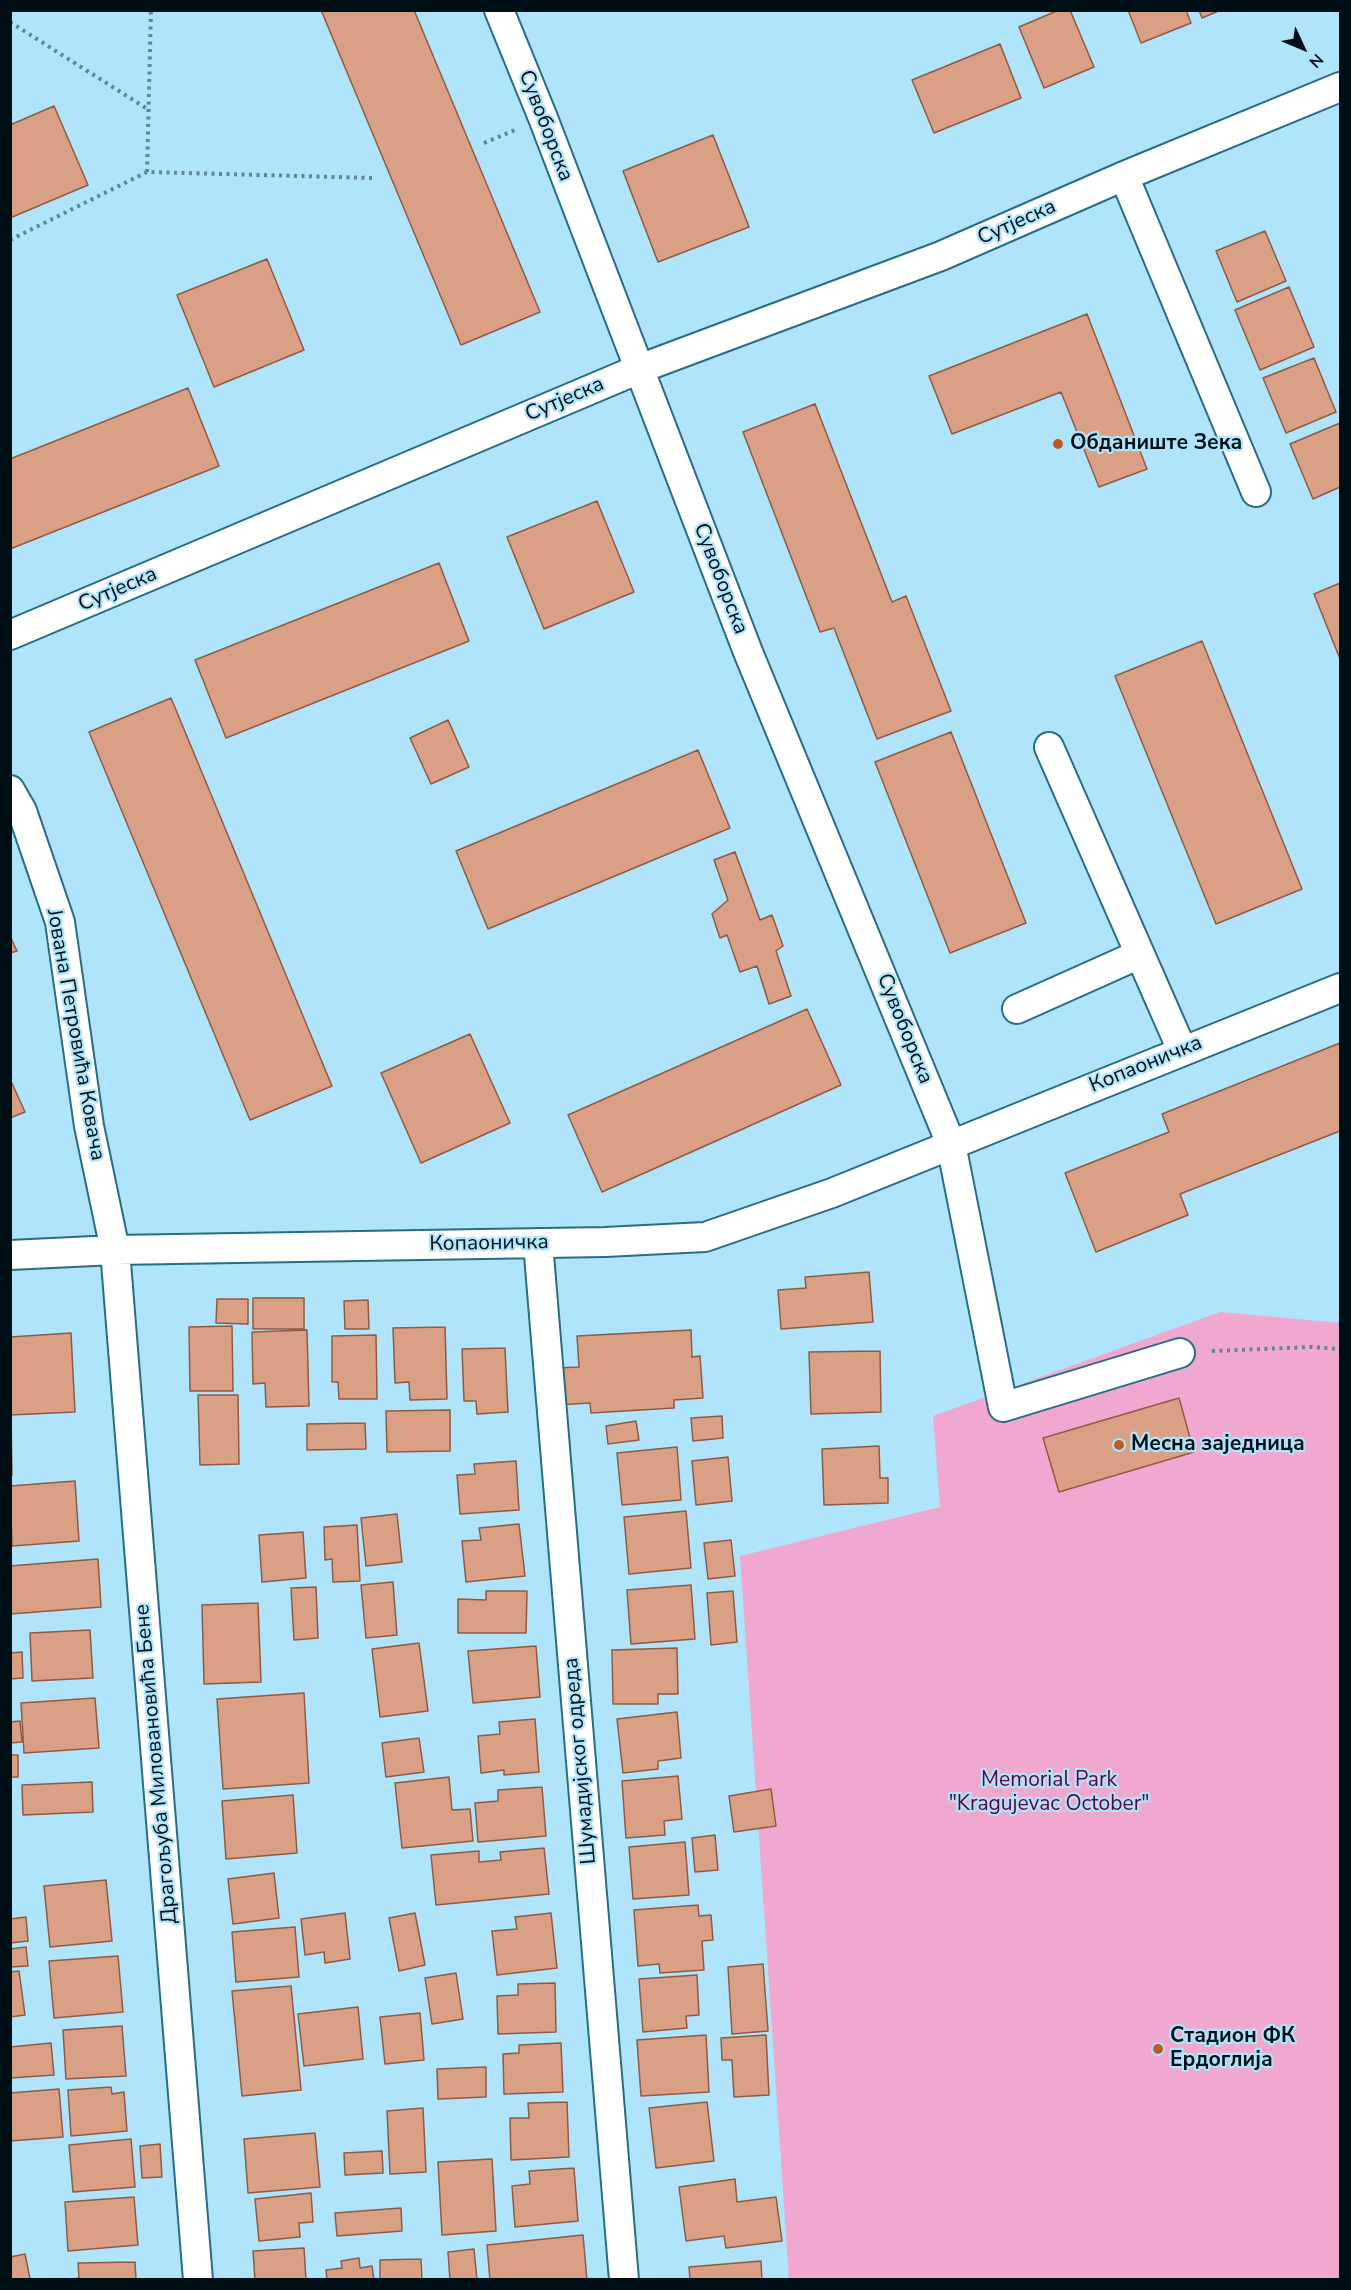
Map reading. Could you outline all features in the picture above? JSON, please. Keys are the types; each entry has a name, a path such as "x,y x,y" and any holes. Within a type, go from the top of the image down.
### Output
{"street":[{"name":"Сувоборска","path":"499,10 748,652 951,1144"},
{"name":"Сутјеска","path":"10,635 639,369 941,256 1124,176 1341,87"},
{"path":"1124,176 1256,492"},
{"path":"1049,747 1182,1050"},
{"name":"Јована Петровића Ковача","path":"10,790 21,811 60,922 89,1126 115,1250"},
{"path":"1017,1009 1140,954"},
{"name":"Копаоничка","path":"10,1255 115,1250 538,1243 705,1237 832,1193 1182,1050 1341,988"},
{"path":"951,1144 1003,1407 1180,1353"},
{"name":"Шумадијског одреда","path":"538,1243 624,2280"},
{"name":"Драгољуба Миловановића Бене","path":"115,1250 198,2280"}],"path":[{"path":"147,172 151,10"},
{"path":"10,22 149,110"},
{"path":"10,240 147,172 374,178"},
{"path":"1180,1353 1311,1347 1341,1349"}],"green space":[{"name":"Memorial Park \"Kragujevac October\"","path":"1220,1312 1340,1323 1340,2279 789,2279 740,1556 940,1507 933,1416"}],"building":[{"path":"321,10 414,10 540,312 461,345"},
{"path":"1059,10 1070,10 1094,67 1044,88 1019,27"},
{"path":"1128,10 1186,10 1191,23 1141,43"},
{"path":"1199,10 1221,10 1202,18"},
{"path":"1000,44 1021,98 934,133 912,80"},
{"path":"54,106 88,185 10,218 10,125"},
{"path":"713,135 749,227 658,262 623,171"},
{"path":"1265,231 1286,281 1237,302 1216,251"},
{"path":"267,259 304,350 214,387 177,295"},
{"path":"1289,287 1314,347 1260,370 1235,310"},
{"path":"1087,314 1147,469 1099,487 1061,392 952,434 929,376"},
{"path":"1314,358 1336,412 1286,433 1263,378"},
{"path":"188,388 219,466 10,549 10,459"},
{"path":"815,404 892,602 906,596 951,711 877,739 834,628 820,632 743,432"},
{"path":"1340,423 1340,487 1313,499 1290,444"},
{"path":"597,501 634,592 544,629 507,537"},
{"path":"439,563 469,641 226,738 195,660"},
{"path":"1340,583 1340,659 1314,594"},
{"path":"1202,641 1302,889 1216,924 1115,676"},
{"path":"171,698 332,1086 250,1120 89,732"},
{"path":"448,720 469,767 431,784 410,738"},
{"path":"951,732 1026,923 950,953 875,762"},
{"path":"698,750 730,828 488,929 456,851"},
{"path":"735,852 760,920 772,915 783,946 776,951 791,996 769,1004 757,966 740,972 727,935 720,938 712,914 728,900 714,860"},
{"path":"10,936 17,951 10,953"},
{"path":"807,1009 841,1085 602,1192 568,1115"},
{"path":"470,1034 510,1123 421,1163 381,1073"},
{"path":"1340,1043 1340,1131 1180,1194 1188,1215 1096,1252 1065,1173 1169,1132 1162,1114"},
{"path":"10,1079 25,1112 10,1118"},
{"path":"869,1272 873,1322 781,1329 778,1290 806,1288 805,1277"},
{"path":"253,1298 304,1298 304,1329 253,1329"},
{"path":"217,1299 248,1299 248,1324 216,1323"},
{"path":"368,1300 369,1329 345,1329 344,1301"},
{"path":"232,1326 233,1391 190,1391 189,1327"},
{"path":"445,1327 447,1399 410,1400 409,1382 395,1383 393,1328"},
{"path":"307,1330 309,1406 266,1407 265,1383 253,1384 252,1332"},
{"path":"691,1330 692,1357 700,1356 703,1398 674,1400 674,1408 591,1413 590,1403 557,1405 555,1368 579,1367 577,1336"},
{"path":"71,1333 75,1412 10,1415 10,1337"},
{"path":"376,1335 377,1399 339,1399 338,1382 332,1382 332,1336"},
{"path":"505,1348 508,1412 477,1414 476,1401 464,1401 462,1349"},
{"path":"880,1351 881,1412 811,1414 809,1352"},
{"path":"198,1395 238,1395 239,1464 200,1465"},
{"name":"Месна заједница","path":"1179,1398 1194,1452 1059,1492 1043,1438"},
{"path":"450,1410 450,1451 387,1452 386,1411"},
{"path":"722,1416 723,1438 693,1441 691,1418"},
{"path":"11,1420 12,1475 10,1475"},
{"path":"636,1421 639,1440 608,1444 606,1426"},
{"path":"365,1423 366,1449 307,1450 307,1424"},
{"path":"879,1446 880,1478 888,1478 888,1503 824,1505 822,1449"},
{"path":"677,1447 681,1500 622,1505 617,1453"},
{"path":"728,1457 732,1501 696,1505 692,1461"},
{"path":"516,1461 519,1510 460,1514 457,1475 475,1474 474,1464"},
{"path":"75,1481 79,1541 12,1546 10,1486"},
{"path":"686,1511 691,1568 629,1574 624,1517"},
{"path":"397,1514 402,1562 366,1566 361,1518"},
{"path":"519,1524 525,1576 466,1582 462,1541 481,1540 479,1528"},
{"path":"357,1525 360,1581 333,1582 332,1559 325,1560 324,1527"},
{"path":"303,1532 306,1578 262,1582 259,1535"},
{"path":"731,1540 735,1576 708,1579 704,1543"},
{"path":"98,1559 101,1607 10,1614 10,1566"},
{"path":"393,1582 397,1635 366,1638 361,1585"},
{"path":"691,1585 695,1639 631,1644 627,1590"},
{"path":"316,1587 318,1638 294,1640 291,1588"},
{"path":"486,1591 527,1591 526,1633 458,1633 458,1599 486,1600"},
{"path":"733,1591 737,1642 711,1645 707,1593"},
{"path":"258,1603 261,1682 204,1684 202,1605"},
{"path":"90,1630 93,1678 32,1681 30,1633"},
{"path":"419,1643 428,1711 380,1717 372,1649"},
{"path":"536,1646 540,1697 473,1703 468,1651"},
{"path":"677,1648 678,1694 658,1694 658,1704 613,1704 612,1650"},
{"path":"22,1652 23,1678 10,1679 10,1653"},
{"path":"304,1693 309,1783 223,1789 217,1699"},
{"path":"95,1698 99,1748 24,1753 21,1703"},
{"path":"677,1712 681,1758 658,1761 658,1769 623,1773 617,1719"},
{"path":"535,1719 539,1772 504,1775 504,1770 481,1773 478,1736 500,1734 499,1722"},
{"path":"20,1721 22,1742 10,1743 10,1722"},
{"path":"419,1738 424,1772 386,1777 382,1743"},
{"path":"10,1755 18,1755 18,1777 10,1777"},
{"path":"678,1776 682,1819 664,1821 665,1835 626,1838 622,1781"},
{"path":"449,1777 452,1810 470,1809 473,1841 402,1848 395,1783"},
{"path":"92,1782 93,1812 23,1815 22,1785"},
{"path":"542,1787 546,1836 478,1842 475,1803 498,1801 498,1790"},
{"path":"771,1789 776,1826 734,1832 729,1796"},
{"path":"293,1795 297,1853 226,1859 222,1801"},
{"path":"715,1835 718,1870 695,1872 692,1838"},
{"path":"685,1842 689,1895 633,1899 629,1847"},
{"path":"544,1848 549,1894 436,1905 431,1855 479,1851 479,1862 501,1860 500,1852"},
{"path":"274,1873 279,1918 233,1924 228,1879"},
{"path":"106,1880 112,1941 50,1947 44,1886"},
{"path":"698,1905 699,1916 711,1915 713,1940 702,1941 704,1970 660,1973 659,1964 638,1966 634,1910"},
{"path":"345,1913 350,1959 325,1963 324,1952 305,1955 301,1919"},
{"path":"415,1913 425,1965 399,1971 389,1918"},
{"path":"551,1913 557,1968 497,1975 492,1931 517,1929 515,1917"},
{"path":"26,1917 28,1941 10,1943 10,1919"},
{"path":"295,1927 299,1977 236,1982 232,1932"},
{"path":"26,1947 28,1966 10,1967 10,1949"},
{"path":"118,1956 123,2012 54,2018 49,1961"},
{"path":"763,1964 768,2031 732,2034 728,1967"},
{"path":"19,1971 25,2015 10,2017 10,1972"},
{"path":"456,1973 463,2019 432,2024 425,1978"},
{"path":"697,1975 699,2015 686,2016 687,2028 643,2032 639,1979"},
{"path":"555,1983 556,2032 498,2034 497,1996 518,1995 518,1984"},
{"path":"291,1986 301,2090 242,2096 232,1991"},
{"path":"358,2007 363,2059 304,2066 298,2014"},
{"path":"420,2013 424,2060 385,2064 380,2017"},
{"path":"122,2026 126,2076 66,2079 63,2030"},
{"path":"706,2035 709,2092 641,2096 637,2040"},
{"path":"766,2035 769,2095 734,2097 732,2060 722,2060 721,2038"},
{"path":"51,2043 54,2075 10,2078 10,2047"},
{"path":"561,2043 563,2092 504,2094 503,2054 519,2053 519,2045"},
{"path":"486,2067 486,2097 438,2099 437,2069"},
{"path":"111,2087 112,2094 124,2092 127,2131 71,2136 68,2090"},
{"path":"59,2089 63,2137 10,2141 10,2093"},
{"path":"567,2102 569,2157 511,2160 510,2118 529,2118 528,2103"},
{"path":"707,2102 714,2161 656,2168 649,2108"},
{"path":"423,2108 426,2172 390,2174 387,2111"},
{"path":"315,2133 320,2187 248,2193 244,2139"},
{"path":"131,2139 135,2187 73,2192 69,2145"},
{"path":"160,2144 162,2177 142,2178 140,2146"},
{"path":"382,2151 383,2173 345,2175 344,2153"},
{"path":"492,2159 496,2231 442,2235 438,2162"},
{"path":"574,2168 578,2221 515,2227 512,2186 530,2184 529,2171"},
{"path":"735,2179 737,2202 776,2197 782,2241 726,2248 724,2236 686,2241 679,2187"},
{"path":"311,2193 313,2222 299,2223 300,2237 259,2241 255,2199"},
{"path":"134,2197 138,2245 68,2251 65,2202"},
{"path":"401,2208 402,2231 337,2236 335,2213"},
{"path":"583,2235 587,2280 490,2280 487,2245"},
{"path":"304,2248 306,2280 255,2280 253,2251"},
{"path":"474,2249 477,2280 450,2280 448,2252"},
{"path":"25,2254 30,2279 10,2280 10,2257"},
{"path":"359,2258 360,2268 372,2266 374,2280 327,2280 326,2270 342,2268 341,2261"},
{"path":"421,2259 422,2280 380,2280 380,2260"},
{"path":"761,2261 762,2280 690,2280 689,2267"},
{"path":"135,2262 136,2280 66,2280 79,2278 78,2263"}],"place":[{"name":"Обданиште Зека","path":"1058,444"},
{"name":"Месна заједница","path":"1119,1445"},
{"name":"Стадион ФК Ердоглија","path":"1158,2049"}]}
